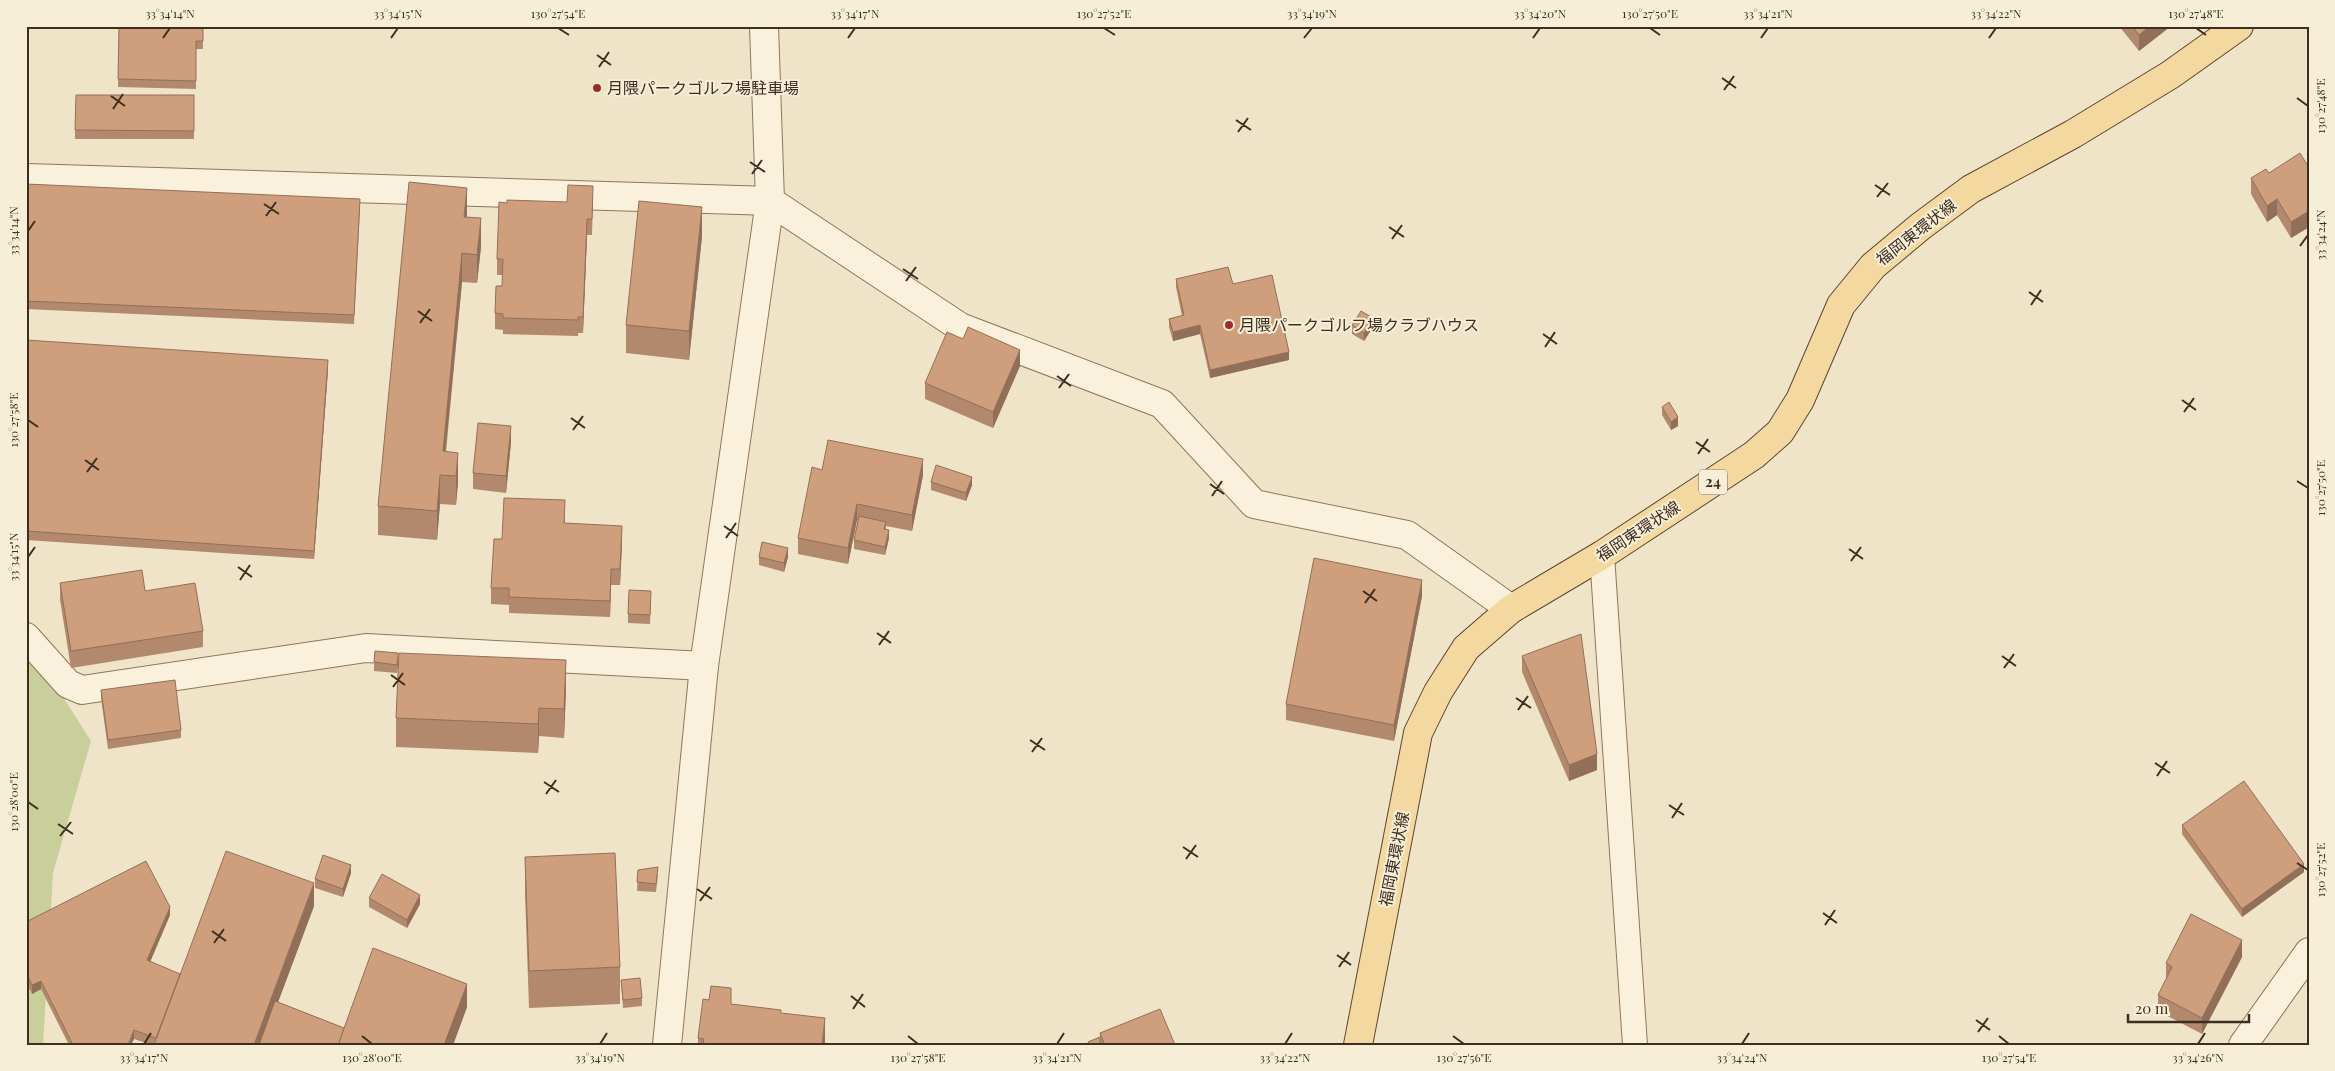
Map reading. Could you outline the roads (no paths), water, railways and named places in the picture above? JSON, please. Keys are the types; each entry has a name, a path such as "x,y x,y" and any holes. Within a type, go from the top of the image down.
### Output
{"main road":[{"name":"福岡東環状線","path":"1358,1045 1418,733 1438,692 1466,648 1511,609 1602,555 1754,455 1780,432 1800,400 1841,305 1873,266 1921,226 1971,189 2073,134 2170,75 2239,26"}],"street":[{"path":"667,1045 704,666 770,201 764,26"},
{"path":"26,178 770,201 960,327 1162,404 1254,504 1407,536 1511,609"},
{"path":"26,636 68,684 82,690 366,648 704,666"},
{"path":"2243,1045 2309,952"}],"lane":[{"path":"1602,555 1635,1045"}],"place":[{"name":"月隈パークゴルフ場駐車場","path":"597,88"},
{"name":"月隈パークゴルフ場クラブハウス","path":"1229,325"}]}
